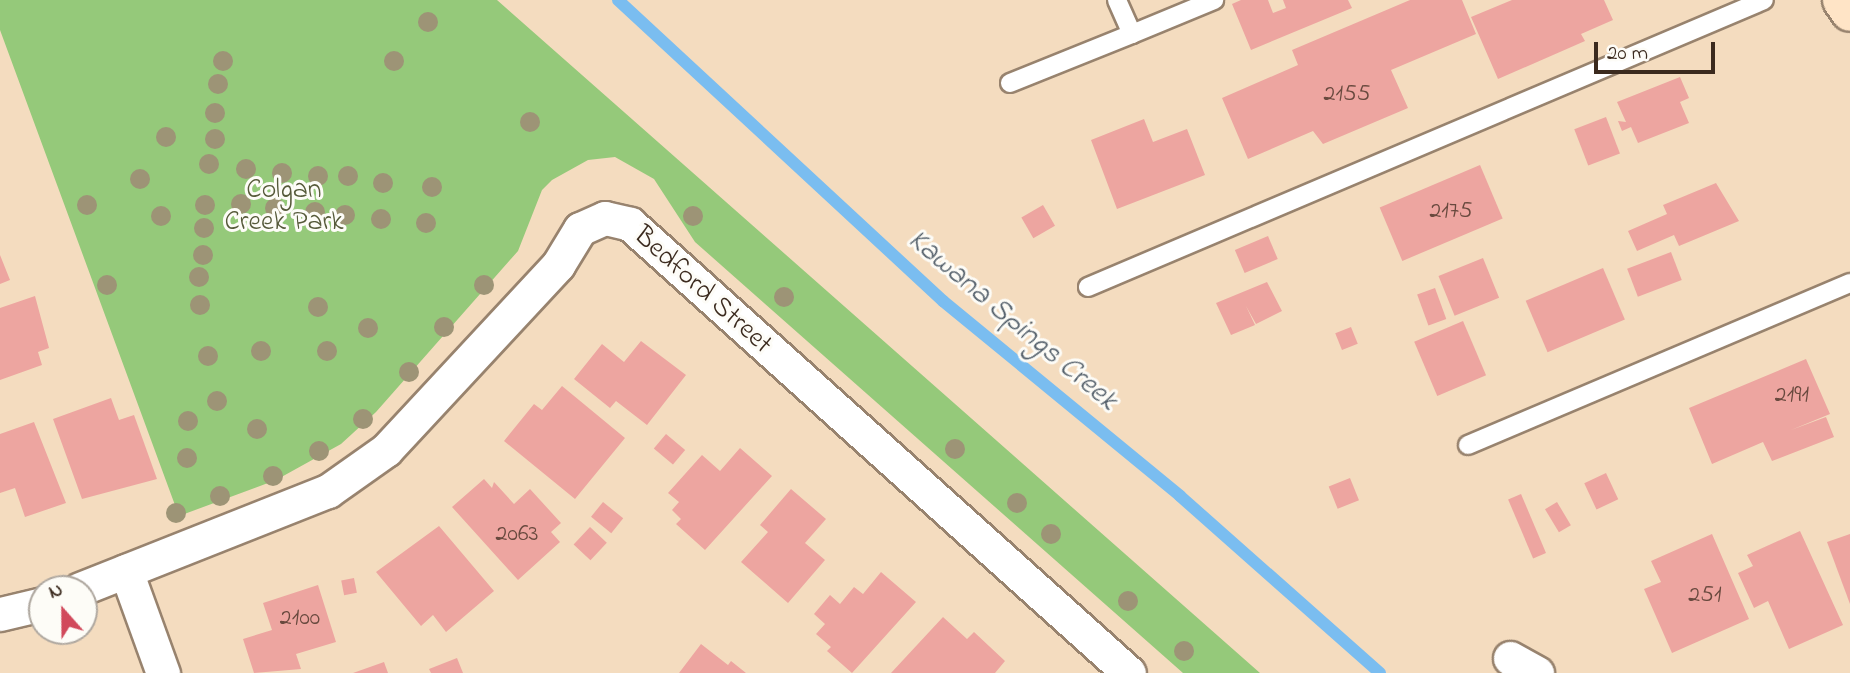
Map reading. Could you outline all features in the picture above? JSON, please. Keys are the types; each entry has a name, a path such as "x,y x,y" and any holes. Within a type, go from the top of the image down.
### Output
{"main road":[{"path":"1842,0 1850,12"}],"street":[{"name":"Bedford Street","path":"98,582 328,491 386,450 558,265 580,229 604,218 630,224 1129,673"},
{"path":"127,571 163,673"},
{"path":"0,614 28,607"}],"lane":[{"path":"1118,0 1132,34"},
{"path":"1010,83 1214,0"},
{"path":"1088,287 1764,0"},
{"path":"1468,445 1850,283"}],"green space":[{"name":"Colgan Creek Park","path":"0,0 497,0 1260,673 1183,673 695,242 654,179 615,157 588,160 552,180 542,190 518,251 376,412 341,444 276,480 179,516 0,30"}],"building":[{"path":"1241,0 1268,0 1273,13 1286,8 1283,0 1348,0 1352,8 1251,50 1232,4"},
{"path":"1410,0 1462,0 1476,34 1391,70 1408,108 1323,144 1313,131 1248,159 1222,98 1298,65 1292,50"},
{"path":"1512,0 1604,0 1613,20 1581,34 1585,41 1498,79 1471,17"},
{"path":"1680,77 1689,98 1680,102 1689,123 1638,143 1631,127 1622,131 1618,121 1626,122 1617,102"},
{"path":"1606,117 1620,153 1588,166 1574,129"},
{"path":"1144,119 1153,142 1187,129 1205,175 1117,209 1091,140"},
{"path":"1480,165 1503,218 1402,261 1380,208"},
{"path":"1716,183 1739,221 1679,246 1674,235 1637,251 1628,231 1667,214 1663,205"},
{"path":"1043,205 1055,226 1033,238 1021,218"},
{"path":"1268,236 1278,259 1245,273 1235,250"},
{"path":"1671,252 1682,280 1638,297 1627,269"},
{"path":"0,255 10,280 0,284"},
{"path":"1483,258 1499,298 1455,316 1438,276"},
{"path":"1603,268 1625,320 1548,352 1526,301"},
{"path":"1267,282 1282,311 1256,324 1246,306 1255,325 1231,335 1216,303"},
{"path":"1435,288 1446,319 1428,326 1417,294"},
{"path":"35,296 49,348 38,352 42,365 0,380 0,308"},
{"path":"1463,321 1486,375 1437,396 1414,342"},
{"path":"1351,327 1358,344 1342,350 1335,333"},
{"path":"641,341 686,375 647,425 616,401 610,408 574,379 602,344 624,362"},
{"path":"1806,359 1830,414 1791,430 1826,417 1834,437 1772,461 1763,442 1712,464 1689,408"},
{"path":"562,386 625,438 575,499 504,441 534,404 542,410"},
{"path":"111,398 119,420 134,415 157,479 82,499 53,419"},
{"path":"34,422 66,503 25,517 15,488 0,493 0,434"},
{"path":"666,434 685,450 673,465 654,449"},
{"path":"740,448 772,476 705,550 676,524 681,519 672,510 679,502 668,493 702,455 720,471"},
{"path":"1606,473 1618,499 1597,509 1584,483"},
{"path":"1350,478 1359,500 1338,509 1329,487"},
{"path":"484,479 492,488 494,482 514,504 530,489 561,523 551,532 560,542 518,580 452,507"},
{"path":"791,489 826,519 805,543 825,560 788,603 741,562 768,532 760,525"},
{"path":"1521,494 1546,553 1533,558 1508,499"},
{"path":"603,502 623,518 611,533 591,517"},
{"path":"1557,502 1571,525 1559,532 1545,509"},
{"path":"439,526 494,591 446,632 433,615 421,626 376,572"},
{"path":"590,527 607,543 590,560 574,545"},
{"path":"1800,531 1843,625 1789,649 1768,601 1754,608 1738,573 1753,566 1747,555"},
{"path":"1712,534 1749,619 1672,653 1644,589 1661,582 1651,561"},
{"path":"1850,534 1850,604 1827,542"},
{"path":"881,572 916,602 852,673 827,651 831,647 816,634 825,624 814,614 830,595 840,604 854,587 863,594"},
{"path":"354,578 357,593 344,595 341,580"},
{"path":"318,585 336,642 296,654 301,669 254,673 243,639 272,630 263,603"},
{"path":"943,617 967,639 974,632 1005,661 995,673 891,673"},
{"path":"701,644 728,665 731,661 746,673 679,673"},
{"path":"457,658 463,673 431,673 429,669"},
{"path":"384,662 388,673 353,673"}],"waterway":[{"name":"Kawana Spings Creek","path":"618,0 943,301 1180,496 1380,673"}]}
